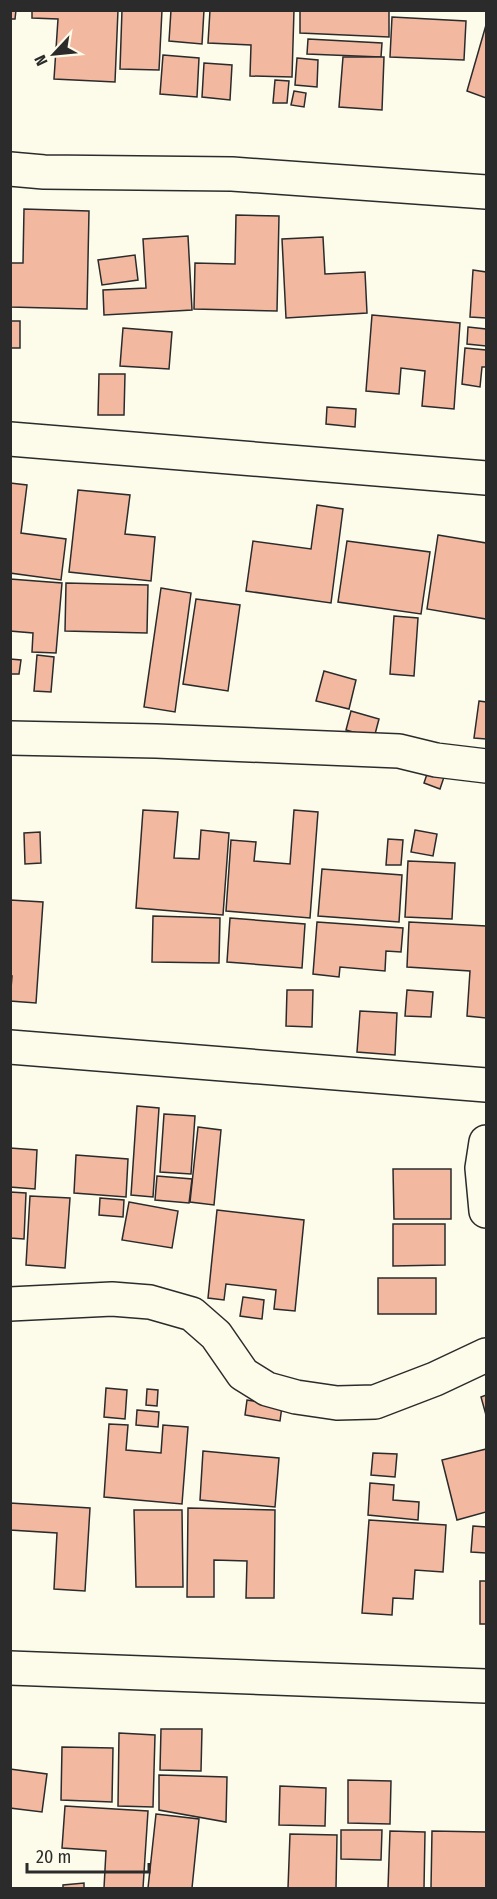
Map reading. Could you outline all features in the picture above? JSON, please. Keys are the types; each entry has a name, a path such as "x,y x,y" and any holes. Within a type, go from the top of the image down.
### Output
{"street":[{"path":"10,169 232,174 486,192"},
{"path":"10,439 486,478"},
{"path":"10,738 156,741 399,751 436,760 486,766"},
{"path":"10,1047 486,1085"},
{"path":"486,1142 482,1168 486,1211"},
{"path":"10,1304 112,1299 150,1302 192,1314 216,1335 243,1374 267,1389 296,1397 338,1403 375,1402 435,1379 486,1355"},
{"path":"10,1668 486,1686"}],"building":[{"path":"10,10 16,10 15,19 10,19"},
{"path":"32,10 118,10 115,82 54,79 58,19 32,18"},
{"path":"122,10 162,10 159,70 120,69"},
{"path":"171,10 204,10 202,44 169,41"},
{"path":"210,10 294,10 292,77 250,76 251,45 208,43"},
{"path":"300,10 389,10 389,37 300,33"},
{"path":"392,17 466,21 464,60 390,57"},
{"path":"486,25 486,98 467,91"},
{"path":"308,39 382,43 381,57 307,54"},
{"path":"163,55 199,58 197,97 160,94"},
{"path":"343,57 384,57 382,110 339,107"},
{"path":"297,58 318,60 317,87 295,85"},
{"path":"204,63 232,65 230,100 202,97"},
{"path":"275,80 289,81 287,103 273,103"},
{"path":"294,91 306,93 304,107 291,105"},
{"path":"24,209 89,211 87,309 10,307 10,263 23,263"},
{"path":"236,215 279,216 277,311 194,309 195,263 235,264"},
{"path":"188,236 192,310 104,315 103,290 146,288 143,239"},
{"path":"323,237 325,274 365,272 367,313 286,318 282,239"},
{"path":"135,255 138,280 102,285 98,260"},
{"path":"473,270 486,272 486,318 470,317"},
{"path":"372,315 460,323 454,409 422,406 425,371 401,368 399,394 366,391"},
{"path":"10,321 20,321 20,348 10,348"},
{"path":"468,327 486,329 486,346 467,344"},
{"path":"123,328 172,332 169,369 120,366"},
{"path":"465,348 486,350 486,367 482,367 480,387 462,384"},
{"path":"99,374 125,374 124,415 98,415"},
{"path":"327,407 356,409 355,427 326,424"},
{"path":"10,483 27,485 21,533 66,539 61,580 10,573"},
{"path":"78,490 130,495 125,534 155,537 151,581 69,572"},
{"path":"317,505 343,509 331,603 246,591 253,541 311,549"},
{"path":"438,535 486,543 486,619 427,609"},
{"path":"347,541 430,552 421,614 338,602"},
{"path":"10,579 62,583 56,653 32,652 33,633 10,631"},
{"path":"66,583 148,585 147,633 65,631"},
{"path":"161,588 191,593 175,712 144,707"},
{"path":"196,599 240,605 228,691 183,684"},
{"path":"394,616 418,618 414,676 390,674"},
{"path":"37,655 54,657 51,692 34,691"},
{"path":"10,659 21,660 19,674 10,674"},
{"path":"324,671 356,680 349,709 316,701"},
{"path":"479,701 486,702 486,739 474,738"},
{"path":"351,711 379,719 374,738 346,730"},
{"path":"430,765 446,771 440,789 424,783"},
{"path":"143,810 178,812 174,858 199,859 201,830 229,833 223,915 136,908"},
{"path":"294,810 318,812 310,918 226,911 231,840 256,842 254,861 290,864"},
{"path":"415,830 437,834 433,856 411,852"},
{"path":"40,832 41,863 25,864 24,833"},
{"path":"388,839 403,840 401,865 386,865"},
{"path":"408,861 455,863 452,919 405,917"},
{"path":"322,869 402,875 399,922 318,916"},
{"path":"10,900 43,902 36,1003 10,1001 12,976 10,976"},
{"path":"153,916 220,918 219,963 152,962"},
{"path":"230,918 305,924 302,968 227,962"},
{"path":"317,922 403,928 401,952 386,951 385,971 340,967 339,977 313,974"},
{"path":"409,922 486,926 486,1018 467,1016 470,971 407,967"},
{"path":"287,990 313,990 312,1027 286,1026"},
{"path":"407,990 433,992 431,1017 405,1016"},
{"path":"360,1011 397,1013 395,1055 357,1052"},
{"path":"137,1106 159,1108 153,1197 131,1195"},
{"path":"164,1114 195,1116 191,1174 160,1172"},
{"path":"198,1127 221,1130 214,1205 190,1202"},
{"path":"10,1148 37,1150 35,1189 10,1187"},
{"path":"76,1155 128,1159 126,1197 74,1193"},
{"path":"393,1169 451,1169 451,1219 394,1219"},
{"path":"157,1176 192,1179 189,1203 155,1200"},
{"path":"10,1192 26,1193 24,1239 10,1238"},
{"path":"30,1196 70,1198 65,1268 26,1265"},
{"path":"100,1198 124,1200 123,1217 99,1215"},
{"path":"129,1202 178,1211 172,1248 122,1240"},
{"path":"217,1210 304,1220 295,1311 274,1309 276,1290 226,1284 224,1300 208,1298"},
{"path":"393,1224 445,1224 445,1265 393,1266"},
{"path":"378,1278 436,1278 436,1314 378,1314"},
{"path":"243,1297 264,1300 262,1319 240,1316"},
{"path":"106,1388 127,1390 125,1419 104,1417"},
{"path":"147,1389 158,1390 157,1406 146,1405"},
{"path":"486,1395 486,1415 481,1397"},
{"path":"247,1400 282,1406 280,1421 245,1415"},
{"path":"137,1410 159,1412 158,1427 136,1425"},
{"path":"109,1424 128,1425 126,1450 161,1453 163,1425 188,1427 182,1504 104,1497"},
{"path":"486,1449 486,1512 457,1520 442,1460"},
{"path":"203,1451 279,1458 275,1507 200,1500"},
{"path":"373,1453 397,1454 395,1477 371,1475"},
{"path":"370,1483 394,1485 393,1500 419,1502 418,1520 368,1515"},
{"path":"10,1503 90,1508 85,1591 54,1589 57,1533 10,1530"},
{"path":"188,1508 275,1510 274,1598 246,1598 247,1561 214,1560 214,1597 187,1597"},
{"path":"134,1510 182,1510 183,1587 136,1587"},
{"path":"369,1520 446,1525 443,1572 415,1570 413,1599 393,1598 392,1615 362,1613"},
{"path":"473,1526 486,1527 486,1553 471,1552"},
{"path":"480,1581 486,1581 486,1624 480,1624"},
{"path":"161,1729 202,1729 201,1771 160,1770"},
{"path":"119,1733 155,1735 153,1807 118,1806"},
{"path":"62,1747 113,1748 112,1802 61,1800"},
{"path":"10,1769 47,1774 42,1812 10,1808"},
{"path":"159,1775 227,1777 226,1822 159,1810"},
{"path":"348,1780 391,1781 390,1824 348,1823"},
{"path":"280,1786 326,1788 325,1826 279,1825"},
{"path":"65,1806 148,1811 143,1888 104,1888 106,1851 62,1848"},
{"path":"156,1814 199,1819 192,1888 148,1888"},
{"path":"341,1830 382,1830 381,1860 341,1859"},
{"path":"390,1831 425,1832 424,1888 388,1888"},
{"path":"432,1831 486,1832 486,1888 431,1888"},
{"path":"290,1834 337,1835 336,1888 288,1888"},
{"path":"84,1883 84,1888 63,1888 63,1885"}]}
